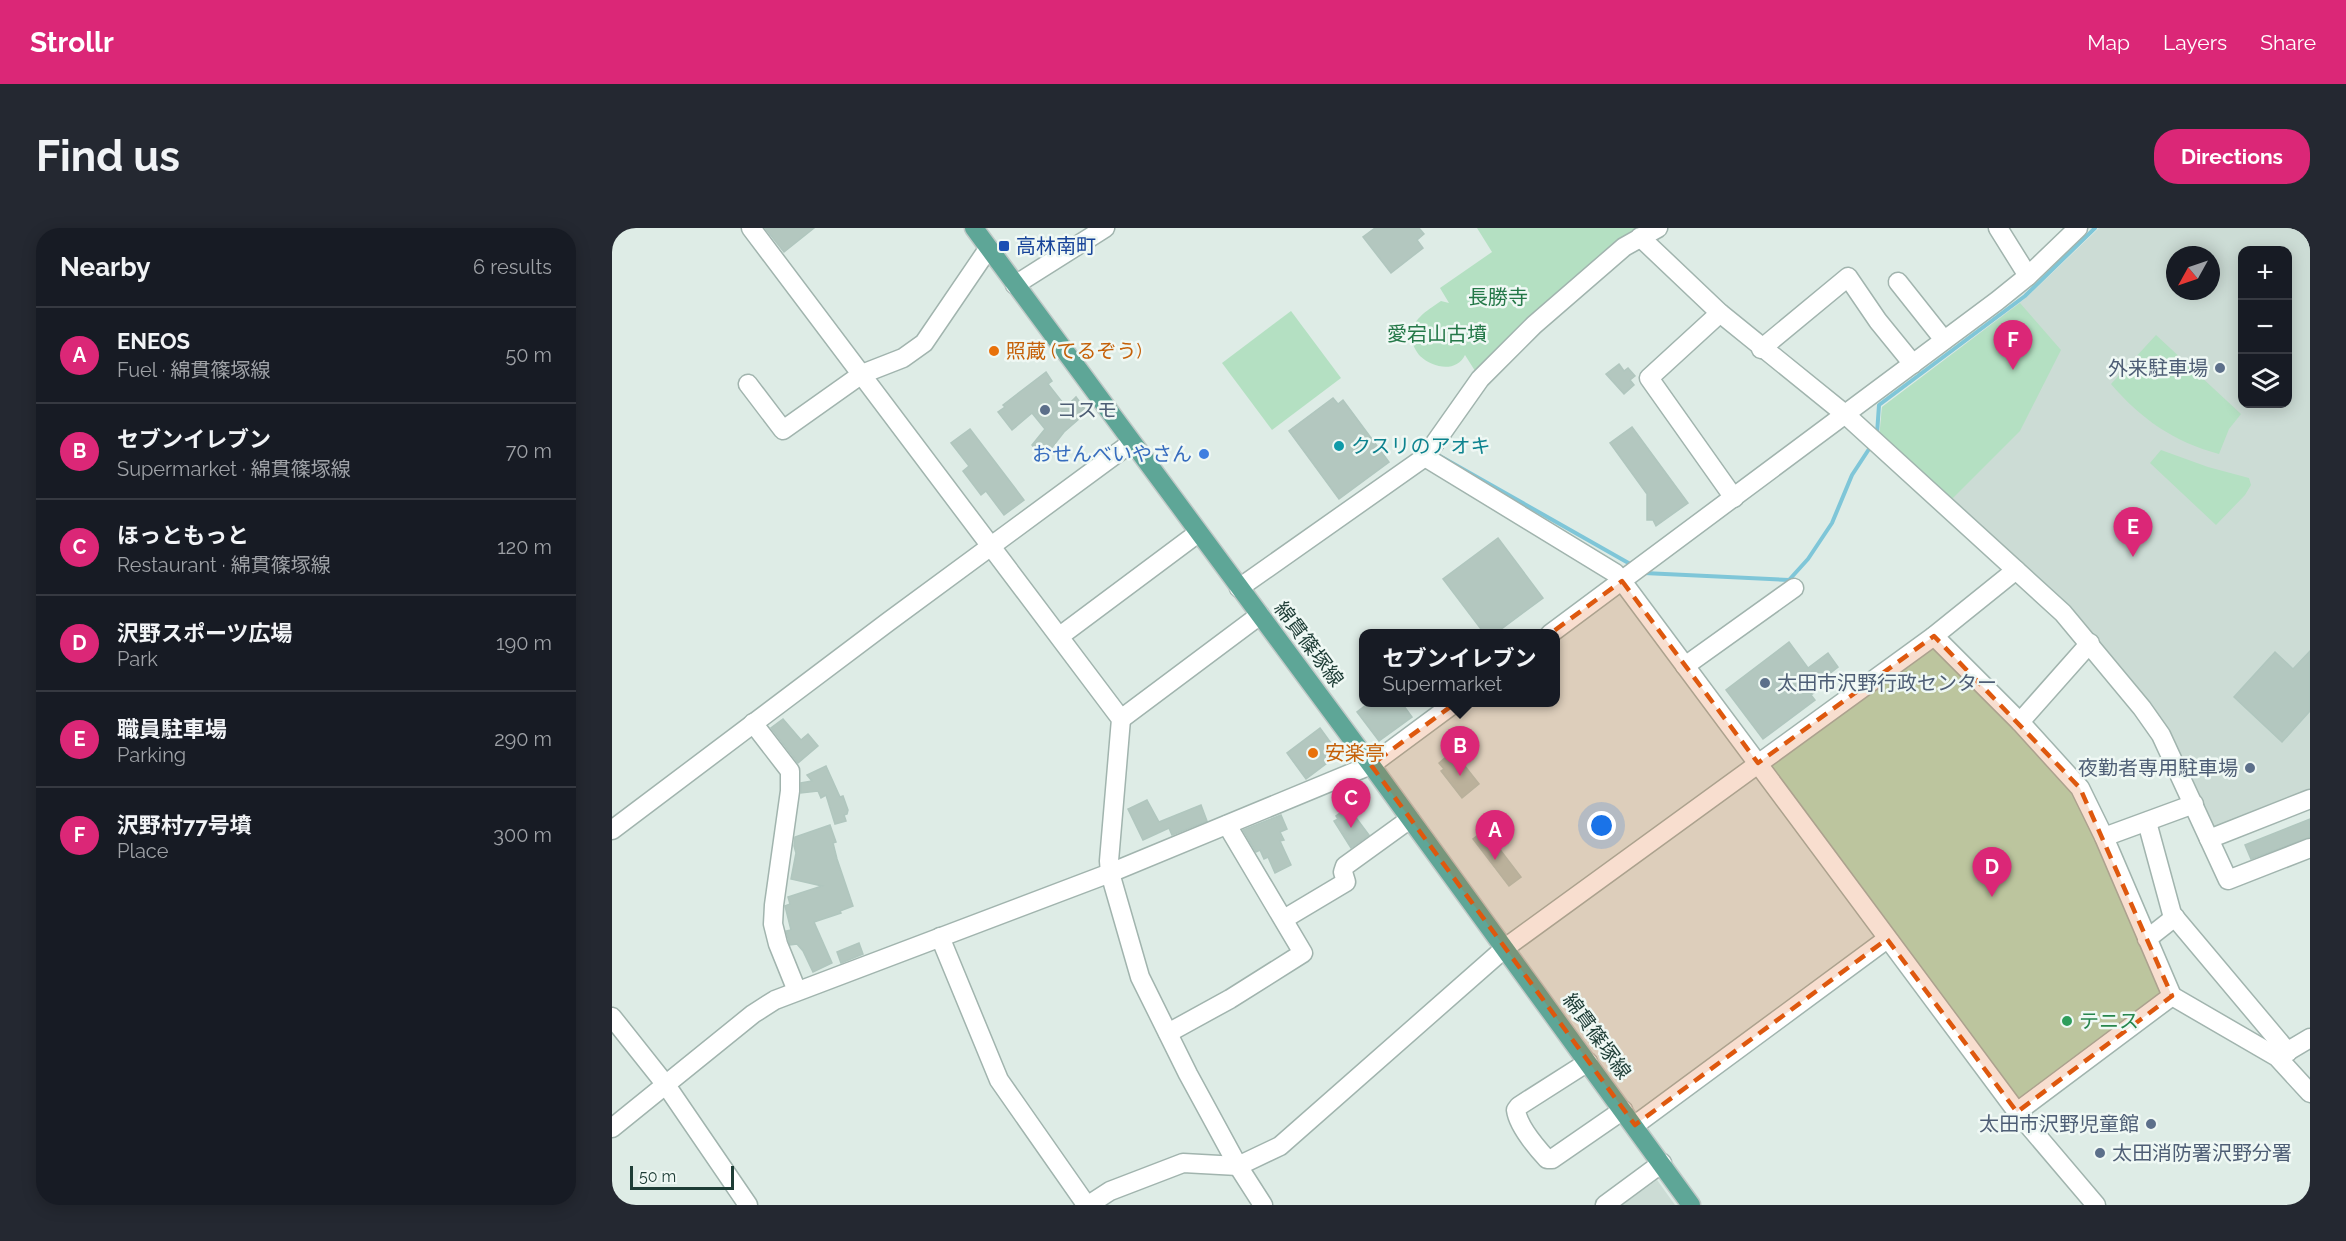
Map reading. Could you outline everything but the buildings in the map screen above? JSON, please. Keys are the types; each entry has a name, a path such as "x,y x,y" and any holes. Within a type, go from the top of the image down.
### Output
{"main road":[{"name":"綿貫篠塚線","path":"974,228 1371,765 1691,1205"}],"street":[{"path":"751,228 1121,719 1110,873 1140,977 1238,1166 1263,1205"},
{"path":"1015,285 1105,228"},
{"path":"1239,588 1425,457 1480,379 1543,318 1624,247 1658,228"},
{"path":"1998,228 2028,276"},
{"path":"1556,629 1846,415 2028,276 2078,228"},
{"path":"1640,237 1761,349 1846,415 2063,613 2090,643 2161,735 2228,880 2310,848"},
{"path":"748,384 783,430 862,374 903,358 924,343 988,249"},
{"path":"1761,349 1848,277 1878,321 1913,364"},
{"path":"1898,282 1944,340"},
{"path":"1720,313 1649,378 1734,498"},
{"path":"612,830 1131,443"},
{"path":"1425,457 1615,573 2017,1112 2096,1205"},
{"path":"1060,636 1198,533"},
{"path":"940,937 999,1080 1085,1203 1090,1204 1118,1188 1183,1163 1238,1166 1280,1146 1504,948 1934,636 2016,570"},
{"path":"1685,666 1794,588"},
{"path":"1121,719 1260,615"},
{"path":"1934,636 2020,722 2080,788 2104,837 2172,996 2283,1054"},
{"path":"2020,722 2090,643"},
{"path":"612,1128 753,1014 775,1000 1110,873 1371,765 1449,707"},
{"path":"753,723 790,771 790,791 773,924 778,944 797,991"},
{"path":"2210,839 2310,799"},
{"path":"2104,837 2194,804"},
{"path":"1284,919 1346,882 1343,872 1345,866 1410,819"},
{"path":"2147,822 2164,889 2175,917 2283,1054 2310,1093"},
{"path":"1168,1032 1230,999 1303,953 1227,825"},
{"path":"2147,939 2175,917"},
{"path":"1635,1125 1887,939"},
{"path":"2017,1112 2172,996"},
{"path":"612,1017 666,1085 748,1205"},
{"path":"2283,1054 2310,1038"},
{"path":"1588,1062 1516,1110 1518,1118 1541,1152 1547,1159 1552,1159 1623,1110"},
{"path":"1605,1205 1662,1163"}],"highlighted area":[{"path":"1622,581 1758,763 1934,636 2080,788 2172,996 2017,1112 1887,939 1635,1125 1371,765"}],"shaded area":[{"path":"2099,228 2310,228 2310,792 2213,831 2145,703 1879,440 1882,407 2027,297"},
{"path":"1657,1180 1675,1205 1622,1205"}],"green space":[{"name":"長勝寺","path":"1477,228 1639,228 1640,231 1477,374 1465,355 1456,364 1444,367 1425,360 1410,339 1413,326 1420,317 1441,301 1449,303 1440,288 1492,252"},
{"path":"2020,303 2061,350 2020,431 1948,503 1879,440 1882,407"},
{"path":"1291,311 1341,378 1272,430 1222,363"},
{"path":"2156,335 2241,414 2229,429 2219,454 2187,443 2159,428 2122,397 2111,384"},
{"path":"2161,450 2208,467 2249,478 2251,485 2245,495 2216,525 2150,463"},
{"path":"1928,648 1937,649 2000,710 2081,800 2165,994 2017,1104 1764,768"}],"waterway":[{"path":"1877,434 1879,405 2025,296 2095,228"},
{"path":"1644,573 1789,580 1808,559 1832,523 1852,475 1871,446"},
{"path":"1438,455 1632,565"}],"place":[{"name":"高林南町","path":"1004,246"},
{"name":"照蔵 (てるぞう)","path":"994,351"},
{"name":"外来駐車場","path":"2220,368"},
{"name":"沢野村77号墳","path":"2013,370"},
{"name":"コスモ","path":"1045,410"},
{"name":"クスリのアオキ","path":"1339,446"},
{"name":"おせんべいやさん","path":"1204,454"},
{"name":"職員駐車場","path":"2133,557"},
{"name":"太田市沢野行政センター","path":"1765,683"},
{"name":"安楽亭","path":"1313,753"},
{"name":"夜勤者専用駐車場","path":"2250,768"},
{"name":"セブンイレブン","path":"1460,776"},
{"name":"ほっともっと","path":"1351,828"},
{"name":"ENEOS","path":"1495,860"},
{"name":"沢野スポーツ広場","path":"1992,897"},
{"name":"テニス","path":"2067,1021"},
{"name":"太田市沢野児童館","path":"2151,1124"},
{"name":"太田消防署沢野分署","path":"2100,1153"}],"park label":[{"name":"愛宕山古墳","path":"1437,334"}]}
